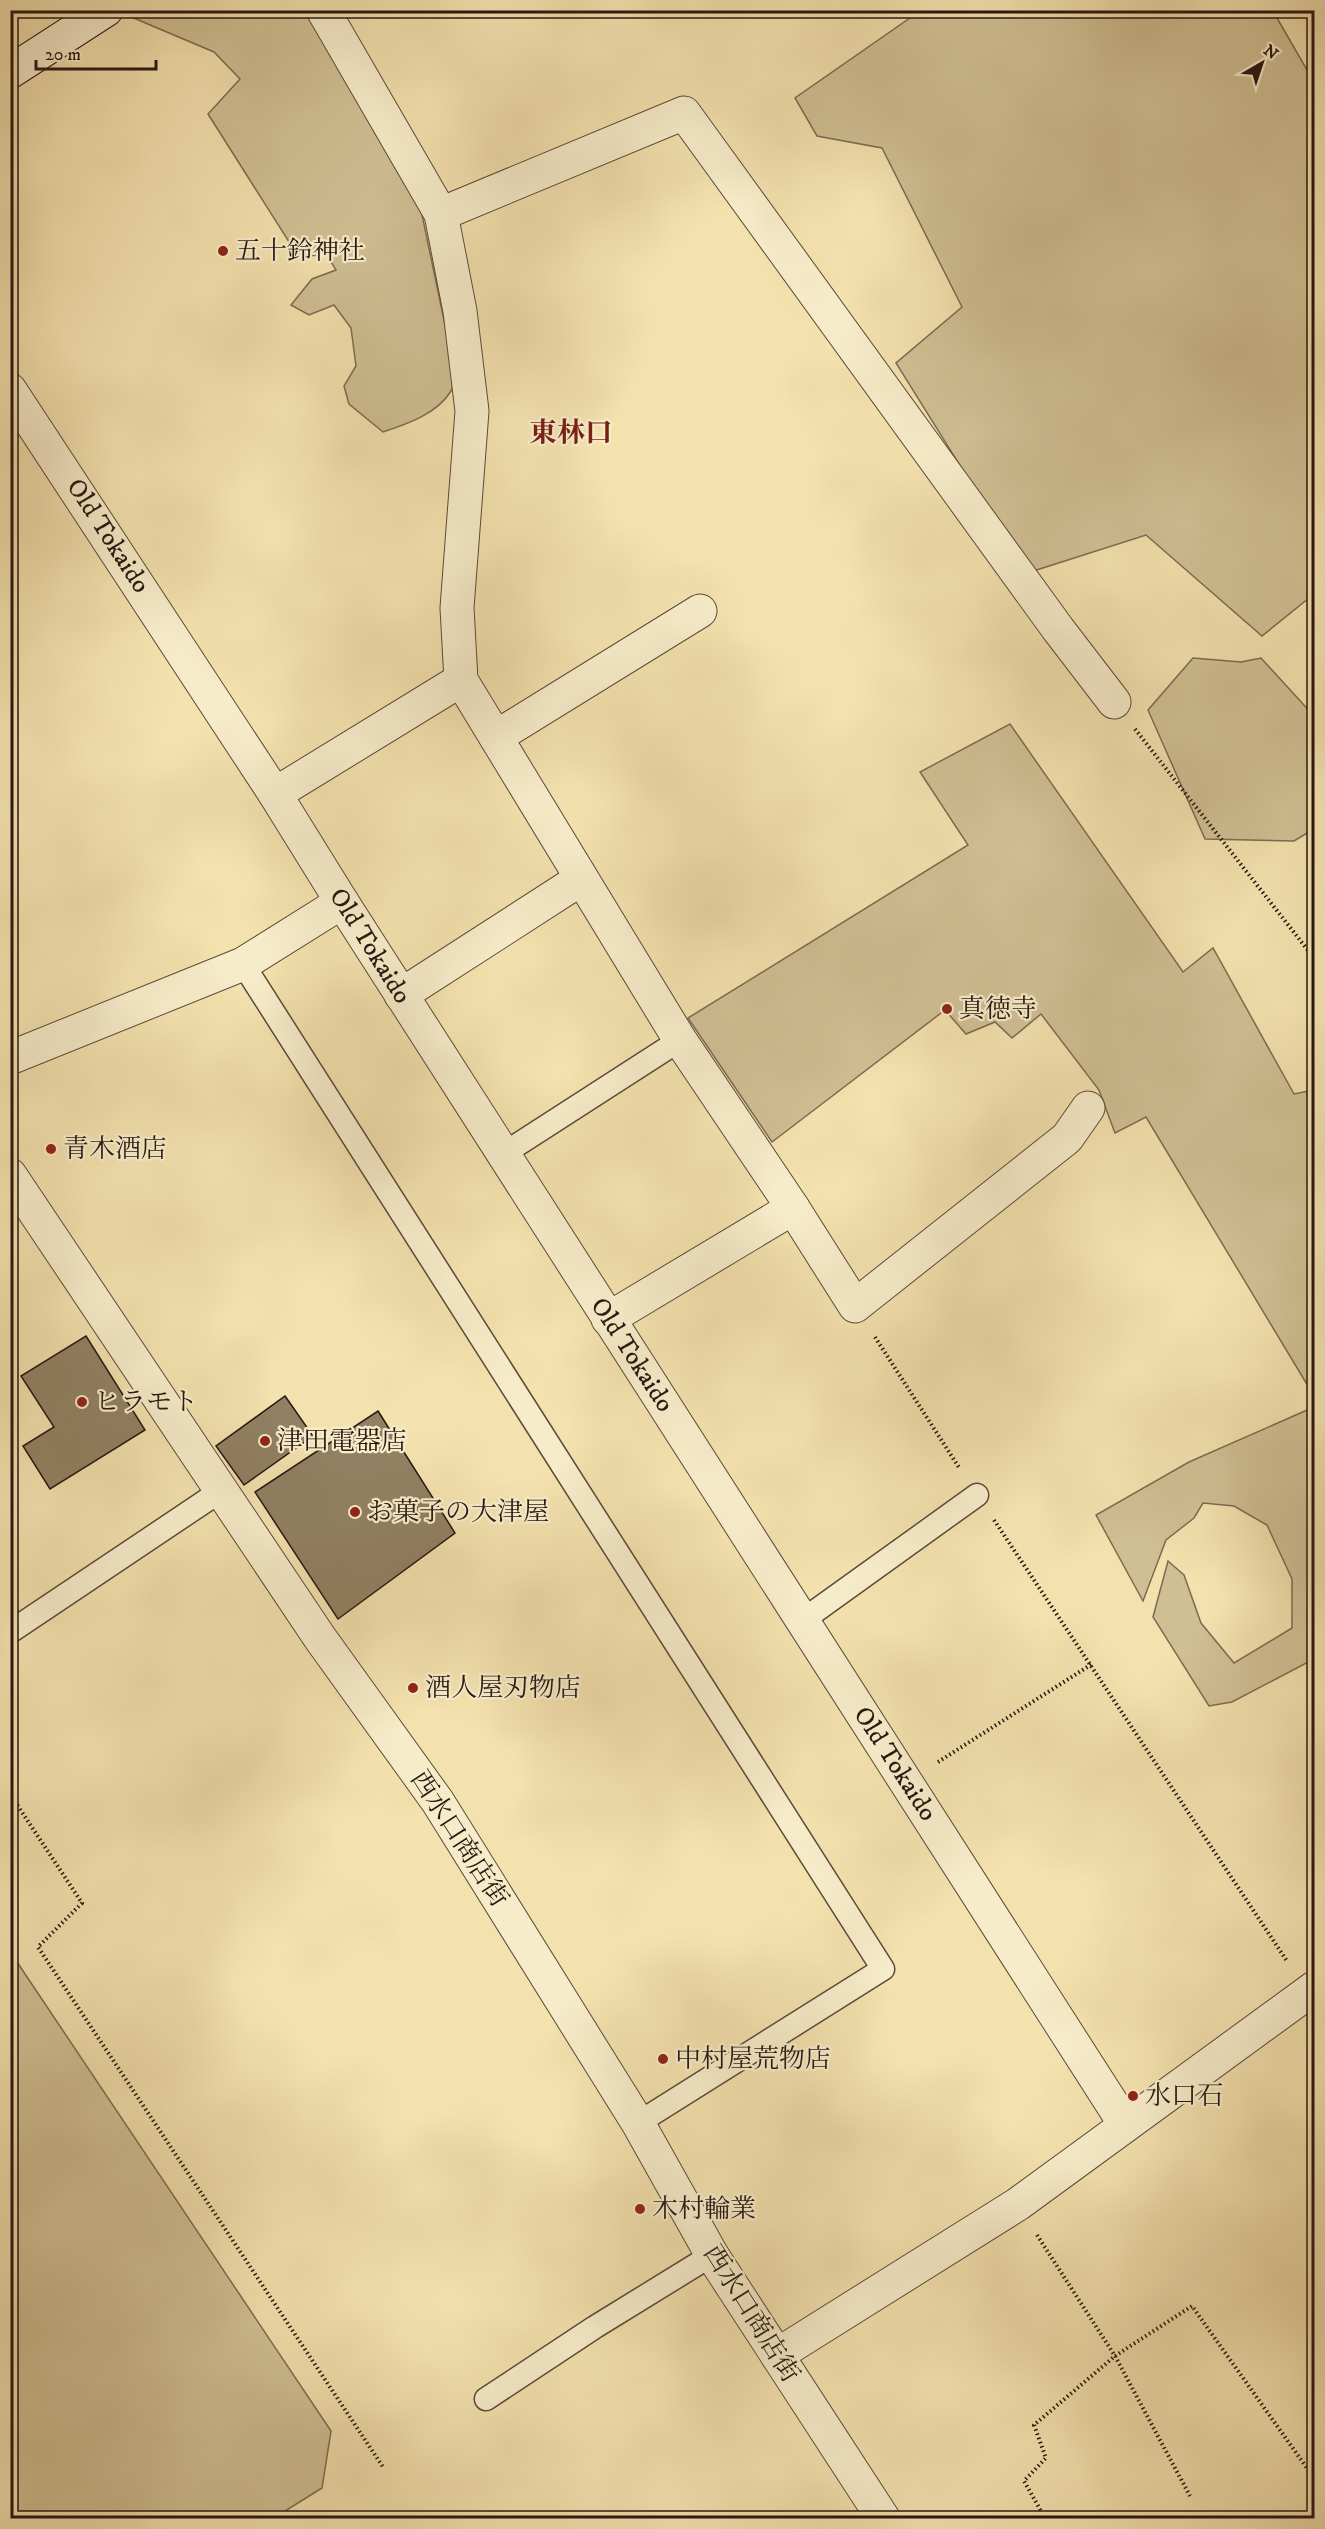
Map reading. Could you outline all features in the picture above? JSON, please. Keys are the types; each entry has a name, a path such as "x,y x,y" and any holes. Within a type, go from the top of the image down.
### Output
{"street":[{"path":"10,72 106,10"},
{"path":"323,10 441,214 460,311 472,411 457,608 461,680 680,1040 793,1208 855,1306 1067,1138 1088,1108"},
{"path":"441,214 684,112 1058,629 1114,702"},
{"name":"Old Tokaido","path":"10,390 275,794 608,1319 1125,2124"},
{"path":"496,737 700,611"},
{"path":"275,794 461,680"},
{"path":"401,995 581,879"},
{"path":"10,1058 243,964 342,902"},
{"name":"西水口商店街","path":"10,1175 320,1638 438,1802 638,2123 712,2255 882,2518"},
{"path":"608,1319 793,1208"},
{"path":"777,2355 1018,2204 1311,1990"}],"lane":[{"path":"243,964 883,1969 638,2123"},
{"path":"503,1154 680,1040"},
{"path":"10,1632 222,1490"},
{"path":"803,1620 977,1495"},
{"path":"486,2399 595,2327 712,2255"}],"path":[{"path":"1114,702 1313,951 1314,957"},
{"path":"906,1781 1092,1664 1311,1990"},
{"path":"10,1794 82,1903 38,1947 383,2467"},
{"path":"1018,2204 1115,2356 1190,2496"},
{"path":"1045,2518 1024,2481 1046,2458 1034,2425 1115,2356 1192,2306 1314,2478"}],"shaded area":[{"path":"138,10 315,11 421,210 454,368 451,391 430,412 383,432 349,404 344,386 356,366 351,328 334,305 309,315 291,305 312,279 336,270 327,255 298,256 208,114 240,79 214,52 129,16"},
{"path":"920,11 1273,11 1314,82 1314,594 1262,636 1146,535 1027,573 896,363 962,307 882,148 817,136 795,98"},
{"path":"1193,658 1241,662 1261,658 1314,716 1314,829 1294,841 1205,839 1148,710"},
{"name":"真徳寺","path":"1010,724 1183,972 1213,948 1294,1094 1314,1090 1314,1396 1146,1117 1115,1133 1099,1090 1041,1014 1012,1038 995,1022 966,1034 945,1010 772,1142 688,1018 968,845 920,772"},
{"path":"1314,1407 1314,1659 1232,1702 1209,1706 1153,1617 1168,1561 1184,1575 1201,1623 1234,1663 1292,1628 1292,1579 1267,1525 1234,1506 1203,1503 1194,1518 1166,1540 1143,1601 1096,1515 1189,1462"},
{"path":"11,1953 331,2431 322,2488 274,2518 11,2518"}],"building":[{"name":"ヒラモト","path":"86,1336 145,1430 50,1489 23,1446 54,1427 21,1376"},
{"name":"津田電器店","path":"285,1396 313,1436 244,1485 216,1446"},
{"name":"お菓子の大津屋","path":"378,1411 455,1533 338,1619 255,1492"}],"waterway":[{"path":"10,13 15,10"}],"place":[{"name":"五十鈴神社","path":"223,251"},
{"name":"真徳寺","path":"947,1009"},
{"name":"青木酒店","path":"51,1149"},
{"name":"ヒラモト","path":"82,1402"},
{"name":"津田電器店","path":"265,1441"},
{"name":"お菓子の大津屋","path":"355,1512"},
{"name":"酒人屋刃物店","path":"413,1688"},
{"name":"中村屋荒物店","path":"663,2059"},
{"name":"水口石","path":"1133,2096"},
{"name":"木村輪業","path":"640,2209"}],"district":[{"name":"東林口","path":"571,433"}]}
